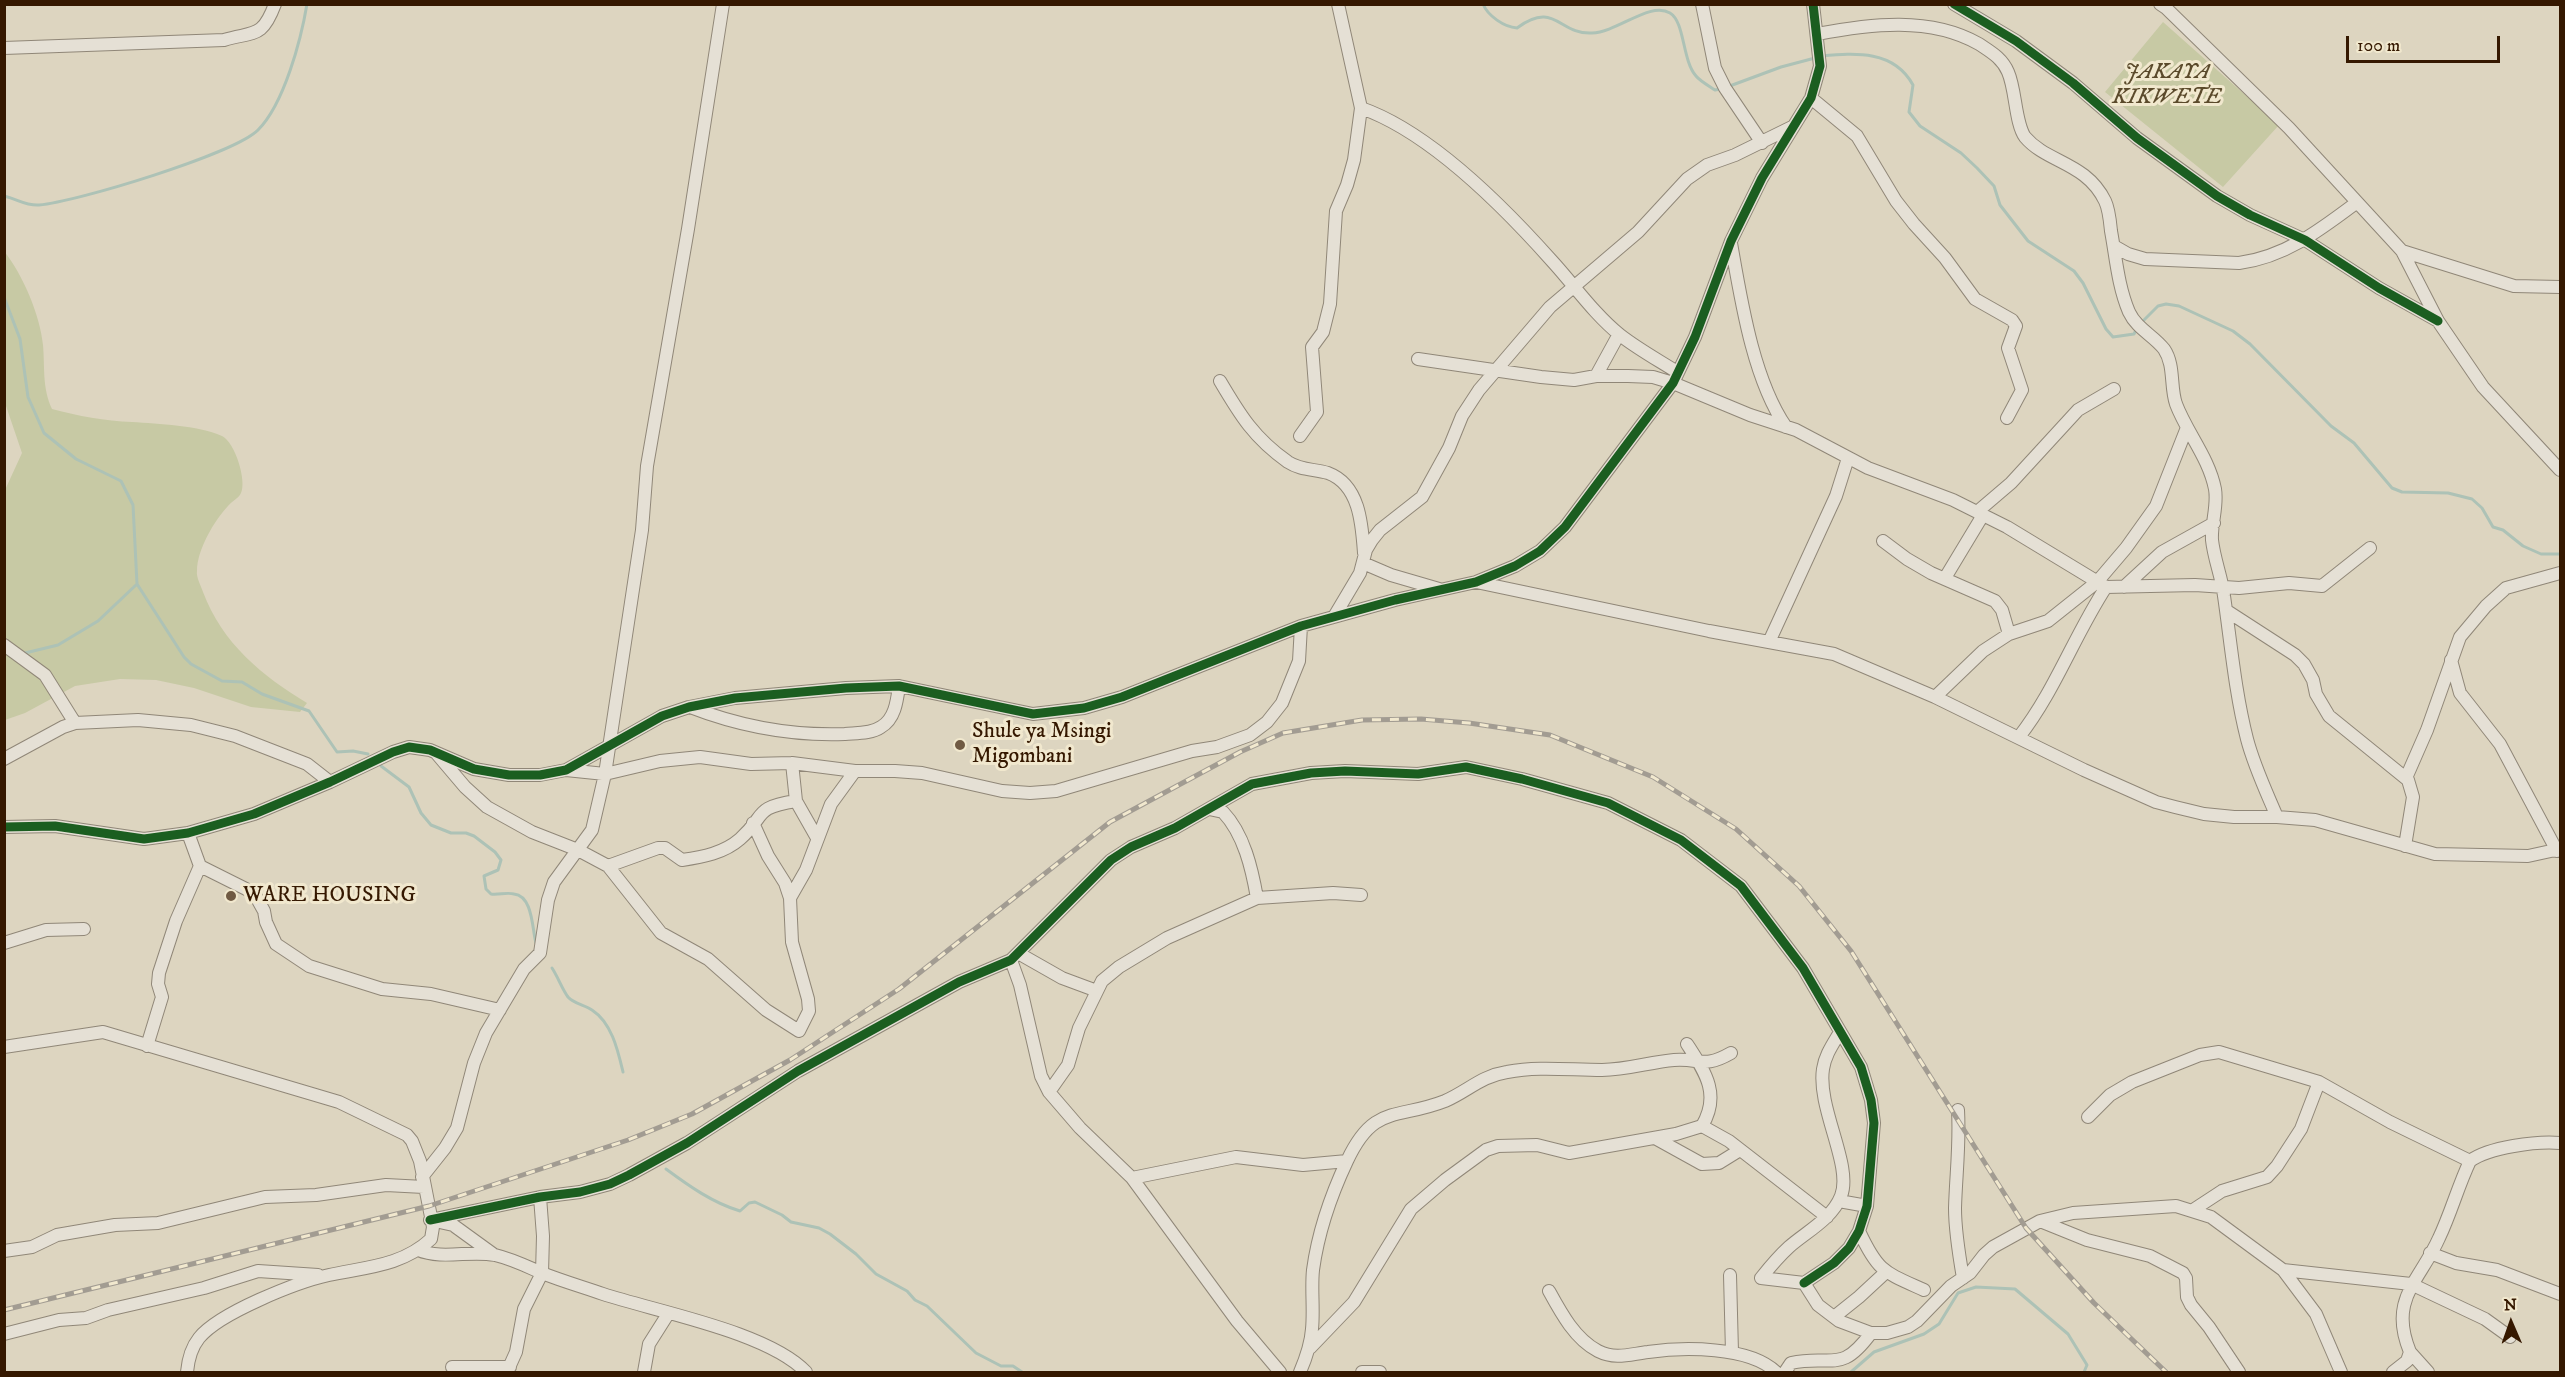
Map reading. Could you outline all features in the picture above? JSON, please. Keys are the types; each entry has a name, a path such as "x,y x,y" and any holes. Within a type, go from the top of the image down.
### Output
{"street":[{"path":"4,48 224,40 257,33 268,21 275,4"},
{"path":"423,1182 457,1128 474,1063 486,1033 524,969 540,953 548,900 554,882 561,869 592,830 605,774 642,530 647,466 688,229 723,4"},
{"path":"1300,436 1317,412 1312,346 1323,332 1330,304 1335,268 1336,211 1354,160 1361,108 1338,4"},
{"path":"1702,4 1715,68 1725,88 1762,143"},
{"path":"566,770 662,716 689,707 735,698 786,692 899,686 1033,714 1084,708 1122,697 1301,626 1335,615 1476,582 1515,566 1540,551 1565,526 1675,377 1695,337 1731,241 1762,178 1811,98 1820,66 1813,4"},
{"path":"1954,4 2016,41 2073,83 2138,138 2217,196 2250,216 2306,240 2379,288 2438,321"},
{"path":"2160,4 2289,128 2402,251 2438,321 2483,387 2560,470"},
{"path":"1817,34 1875,26 1937,28 1970,39 2000,58 2007,71 2015,98 2019,125 2026,137 2084,173 2105,201 2122,294 2130,314 2143,332 2163,348 2168,358 2175,401 2186,430 2198,448 2216,491 2212,541 2223,586 2247,739 2277,817"},
{"path":"1811,98 1857,136 1896,201 1946,258 1976,299 2012,320 2016,326 2008,348 2022,390 2007,418"},
{"path":"1361,108 1383,116 1421,140 1461,172 1537,245 1619,334 1675,377 1750,415 1828,445 1876,472 1923,488 1980,513 2102,585 2239,588 2302,583 2322,586 2370,548"},
{"path":"1335,615 1360,573 1366,550 1380,530 1422,497 1449,448 1462,416 1496,370 1550,308 1638,232 1687,179 1707,165 1762,143 1793,126"},
{"path":"2114,246 2128,255 2145,259 2239,262 2271,255 2306,240 2356,202"},
{"path":"1731,241 1743,310 1767,394 1786,427"},
{"path":"2402,251 2514,286 2560,286"},
{"path":"1596,376 1619,334"},
{"path":"1418,359 1574,380 1596,376 1675,377"},
{"path":"1220,381 1244,421 1261,440 1294,466 1330,474 1347,490 1360,513 1364,560"},
{"path":"1945,578 1980,513 2012,483 2078,410 2114,389"},
{"path":"2019,737 2048,696 2102,585 2156,506 2186,430"},
{"path":"1769,642 1836,496 1848,458"},
{"path":"2124,586 2162,552 2214,523"},
{"path":"1883,541 1906,559 1995,601 2002,610 2009,634"},
{"path":"1364,560 1391,575 1442,590"},
{"path":"2406,778 2427,730 2460,637 2486,606 2506,588 2560,573"},
{"path":"1476,582 1834,654 1935,697 1990,726 2019,737 2084,770 2156,802 2204,814 2234,818 2277,817 2314,820 2405,846 2450,855 2528,856 2559,850 2500,744 2460,693 2451,660"},
{"path":"1935,697 1983,651 2009,634 2048,621 2102,585"},
{"path":"2227,611 2295,655 2304,664 2313,680 2316,694 2329,716 2411,784 2413,796 2405,846"},
{"path":"4,827 55,826 144,839 188,832 254,814 393,752 410,747 436,753 474,769 509,775 540,775 566,770 605,774 682,758 700,757 751,764 792,763 855,771 922,773 1002,791 1030,793 1056,791 1184,753 1234,742 1250,735 1267,722 1282,703 1299,661 1301,626"},
{"path":"4,645 45,675 75,723"},
{"path":"689,707 710,715 791,733 824,735 864,733 880,728 889,720 896,706 899,686"},
{"path":"4,759 63,727 75,723 138,720 191,725 235,736 307,764 330,782"},
{"path":"436,753 465,787 487,807 532,832 578,849 608,866 661,933 708,959 766,1010 799,1031 808,1011 808,999 792,942 790,898 785,883 768,856 753,823"},
{"path":"792,763 796,801 817,838"},
{"path":"430,1220 600,1187 629,1175 687,1143 798,1071 959,982 1014,956 1070,898 1111,860 1131,847 1159,836 1252,784 1284,777 1345,771 1418,774 1466,767 1522,779 1608,803 1682,840 1741,886 1803,968 1862,1067 1871,1100 1874,1143 1867,1206 1859,1231 1850,1248 1834,1263 1804,1283 1761,1278 1787,1249 1827,1217 1839,1201 1844,1181 1826,1114 1822,1071 1826,1057 1840,1032"},
{"path":"790,898 806,870 831,804 855,771"},
{"path":"608,866 658,848 665,848 682,860 725,850 740,839 763,810 774,805 796,801"},
{"path":"1209,809 1223,812 1229,818 1248,859 1257,898"},
{"path":"147,1046 162,997 158,984 159,973 176,921 200,866 188,832"},
{"path":"200,866 254,893 264,911 266,922 276,944 309,966 382,988 430,994 500,1010"},
{"path":"1049,1092 1068,1065 1079,1028 1107,975 1167,938 1257,898 1333,893 1361,895"},
{"path":"4,942 46,930 84,928"},
{"path":"1014,956 1097,991"},
{"path":"1014,956 1041,1076 1049,1092 1080,1128 1132,1178 1237,1321 1280,1372"},
{"path":"4,1047 104,1032 339,1102 372,1116 407,1135 417,1149 433,1227 431,1239 406,1257 381,1265 328,1275 271,1294 218,1323 199,1338 190,1354 187,1372"},
{"path":"1310,1348 1354,1302 1411,1209 1486,1150 1498,1146 1537,1145 1569,1153 1655,1138 1702,1126 1710,1113 1712,1104 1710,1088 1699,1063 1687,1044"},
{"path":"2088,1117 2110,1095 2132,1082 2200,1055 2219,1052 2319,1082 2390,1122 2470,1161"},
{"path":"1300,1372 1310,1348 1313,1273 1317,1242 1347,1161 1359,1138 1374,1121 1446,1100 1485,1077 1505,1072 1550,1067 1602,1070 1642,1067 1674,1060 1699,1063 1716,1062 1731,1053"},
{"path":"2193,1210 2222,1191 2267,1177 2301,1130 2319,1082"},
{"path":"1958,1110 1960,1144 1955,1208 1957,1242 1963,1278"},
{"path":"1702,1126 1740,1150 1827,1217"},
{"path":"1655,1138 1702,1164 1719,1164 1740,1150"},
{"path":"2428,1372 2410,1352 2403,1330 2402,1313 2410,1284 2438,1240 2470,1161 2486,1153 2540,1142 2560,1143"},
{"path":"1132,1178 1236,1157 1303,1165 1347,1161"},
{"path":"4,1251 32,1246 57,1235 115,1225 158,1223 265,1197 316,1194 423,1182"},
{"path":"452,1367 509,1370 516,1352 524,1309 542,1273 543,1236 540,1197"},
{"path":"1839,1201 1867,1206"},
{"path":"1804,1283 1818,1305 1845,1324 1871,1333 1887,1333 1908,1327 1963,1278 1993,1247 2040,1221 2063,1214 2176,1206 2211,1217 2283,1270 2316,1314 2341,1372"},
{"path":"430,1220 453,1225 493,1254"},
{"path":"2040,1221 2087,1240 2150,1256 2182,1273 2186,1278 2187,1297 2191,1305 2209,1327 2239,1372"},
{"path":"1859,1231 1872,1260 1886,1272 1924,1290"},
{"path":"418,1250 429,1255 493,1254 518,1261 542,1273 741,1335 795,1361 806,1372"},
{"path":"2430,1253 2456,1263 2497,1270 2560,1294"},
{"path":"2283,1270 2410,1284 2486,1318 2510,1337"},
{"path":"4,1334 57,1320 86,1318 114,1309 204,1288 258,1271 328,1275"},
{"path":"1834,1317 1860,1298 1886,1272"},
{"path":"1730,1275 1732,1352"},
{"path":"1549,1291 1562,1316 1577,1334 1597,1351 1610,1356 1624,1357 1657,1351 1732,1352 1764,1363 1776,1372"},
{"path":"644,1372 650,1344 668,1314"},
{"path":"1785,1372 1791,1364 1798,1362 1843,1360 1853,1355 1871,1333"},
{"path":"2393,1372 2407,1361 2410,1352"},
{"path":"1362,1372 1380,1372"}],"green space":[{"name":"JAKAYA KIKWETE","path":"2163,22 2279,125 2223,187 2105,92"},
{"path":"4,251 24,283 38,321 43,345 45,385 52,409 102,419 201,429 222,436 231,446 239,462 242,487 240,495 223,512 207,536 198,563 198,579 211,610 232,642 259,669 307,703 300,712 251,707 194,688 156,680 120,679 75,686 25,713 5,720 5,490 22,453 5,403"}],"waterway":[{"path":"4,196 34,205 58,202 153,175 243,140 258,130 276,104 296,53 307,4"},
{"path":"1483,4 1493,17 1512,27 1517,28 1540,17 1549,18 1581,32 1592,33 1612,28 1643,14 1662,10 1675,18 1688,61 1696,76 1715,90 1721,89"},
{"path":"1821,56 1847,54 1873,56 1896,65 1913,85 1909,112 1920,126 1961,153 1994,186 2000,205 2028,241 2074,271 2083,283 2106,329 2113,337 2134,334 2137,328"},
{"path":"1727,87 1781,67 1815,58"},
{"path":"4,297 20,339 28,397 44,433 76,459 121,481 133,505 137,584 184,657 191,664 222,681 242,682 262,694 309,711 337,752 353,751 368,754"},
{"path":"2141,323 2158,306 2166,304 2179,306 2233,331 2250,344 2331,426 2354,443 2392,488 2402,492 2448,493 2472,499 2482,508 2493,527 2503,530 2523,546 2541,554 2560,554"},
{"path":"21,654 58,645 98,621 136,585"},
{"path":"381,766 409,787 421,813 431,825 451,833 466,833 474,836 495,852 501,860 498,870 484,876 486,889 491,894 511,893 520,896 525,901 531,914 536,943"},
{"path":"552,968 568,997 592,1010 605,1022 613,1038 623,1072"},
{"path":"666,1169 683,1182 730,1208 740,1211 749,1203 755,1202 791,1222 819,1228 830,1234 856,1254 876,1274 907,1291 915,1300 927,1306 976,1353 1001,1366 1013,1366 1022,1372"},
{"path":"1851,1372 1874,1352 1924,1334 1939,1324 1958,1293 1976,1287 2015,1289 2068,1334 2087,1365 2084,1372"}],"railway":[{"path":"4,1310 429,1206 628,1140 692,1114 790,1060 899,989 1110,822 1240,752 1283,733 1362,720 1421,719 1469,723 1550,735 1653,777 1736,829 1799,886 1851,951 2026,1228 2094,1303 2166,1372"}],"cycle path":[{"path":"4,827 55,826 144,839 188,833 254,814 409,747 430,750 474,769 509,775 540,775 566,770 662,716 689,707 735,698 846,688 899,686 1033,714 1084,708 1122,697 1301,626 1395,600 1476,582 1515,566 1540,551 1565,527 1673,383 1695,337 1731,241 1762,178 1811,98 1820,66 1813,4"},
{"path":"1954,4 2016,41 2073,83 2137,138 2217,196 2250,215 2305,240 2379,288 2438,321"},
{"path":"430,1220 540,1197 580,1192 610,1184 629,1175 687,1143 798,1071 959,982 1011,960 1111,860 1131,847 1175,828 1252,784 1311,773 1345,771 1418,774 1466,767 1522,779 1608,803 1681,840 1741,886 1803,968 1861,1067 1871,1100 1874,1123 1867,1206 1859,1231 1849,1248 1834,1263 1804,1283"}],"place":[{"name":"Shule ya Msingi Migombani","path":"960,745"},
{"name":"WARE HOUSING","path":"231,896"}]}
